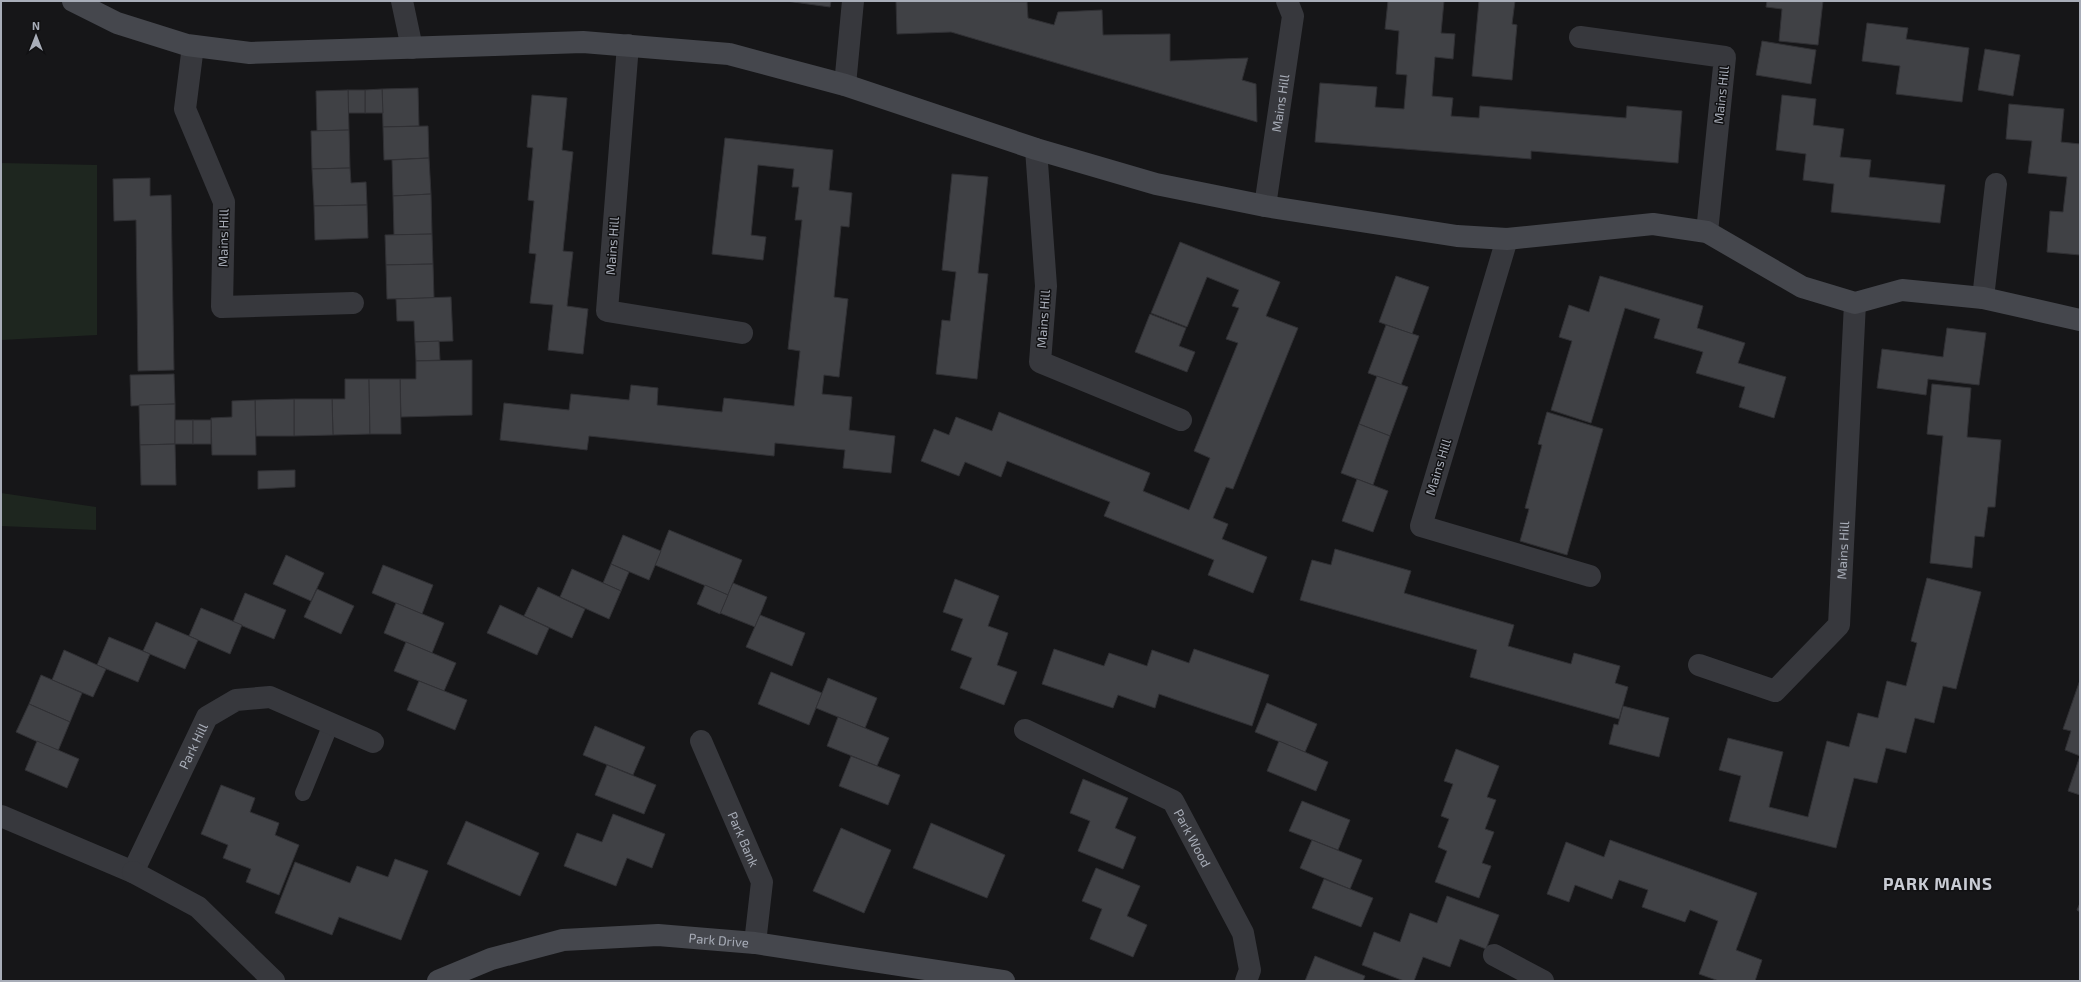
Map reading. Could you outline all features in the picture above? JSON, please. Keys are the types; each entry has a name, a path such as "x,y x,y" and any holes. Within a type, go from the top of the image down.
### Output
{"street":[{"path":"73,1 117,23 193,46 250,52 583,42 729,54 845,85 1036,149 1156,184 1265,206 1457,236 1507,238 1653,224 1707,232 1802,288 1854,303 1902,290 1983,298 2080,320"},
{"path":"402,1 412,48"},
{"path":"845,85 853,1"},
{"name":"Mains Hill","path":"1265,206 1293,16 1287,1"},
{"name":"Mains Hill","path":"1580,37 1725,57 1707,232"},
{"name":"Mains Hill","path":"628,45 607,311 742,333"},
{"name":"Mains Hill","path":"193,46 185,109 224,202 222,307 353,303"},
{"name":"Mains Hill","path":"1036,149 1046,286 1040,362 1182,420"},
{"path":"1983,298 1996,184"},
{"name":"Mains Hill","path":"1507,238 1421,526 1590,576"},
{"name":"Mains Hill","path":"1700,665 1775,691 1839,625 1854,303"},
{"name":"Park Hill","path":"133,872 207,717 236,700 270,697 373,742"},
{"name":"Park Wood","path":"1025,730 1173,801 1243,933 1250,970 1246,981"},
{"name":"Park Bank","path":"701,741 762,882 755,943"},
{"path":"1,816 133,872 198,907 274,981"},
{"name":"Park Drive","path":"438,981 490,959 563,940 658,935 755,943 989,980"},
{"path":"1494,955 1543,981"}],"lane":[{"path":"303,794 331,724"}],"shaded area":[{"path":"1,163 97,165 97,335 1,340"},
{"path":"1,493 96,507 96,530 1,526"}],"building":[{"path":"786,1 831,1 830,7"},
{"path":"896,1 1027,2 1028,18 1054,25 1058,12 1102,10 1103,35 1170,34 1170,61 1248,58 1242,80 1256,84 1257,122 951,32 897,34"},
{"path":"1388,1 1444,1 1441,33 1455,34 1453,59 1435,57 1432,96 1453,98 1451,116 1479,118 1480,106 1626,118 1627,106 1682,111 1678,163 1531,151 1531,159 1315,142 1320,83 1377,87 1375,107 1404,109 1407,75 1396,74 1399,31 1385,29"},
{"path":"1479,1 1515,1 1512,24 1517,25 1512,80 1472,76"},
{"path":"1767,1 1823,1 1818,45 1779,41 1782,9 1766,7"},
{"path":"1867,23 1908,28 1906,39 1969,48 1962,102 1896,94 1900,66 1862,61"},
{"path":"1762,41 1816,50 1811,84 1756,75"},
{"path":"1985,49 2020,55 2013,96 1978,90"},
{"path":"418,88 419,126 383,127 382,89"},
{"path":"382,89 383,113 365,113 365,90"},
{"path":"348,90 365,90 365,113 348,113"},
{"path":"348,90 349,130 317,131 316,91"},
{"path":"532,95 567,98 562,150 573,152 563,251 573,252 567,306 588,309 583,354 548,350 553,305 530,303 536,254 529,253 534,201 528,200 533,148 527,147"},
{"path":"1782,95 1816,99 1813,125 1844,129 1840,157 1871,160 1869,177 1945,185 1940,223 1831,212 1834,184 1803,180 1806,154 1776,150"},
{"path":"2009,104 2064,109 2061,142 2080,144 2080,255 2047,252 2050,211 2063,212 2067,177 2028,173 2032,141 2006,139"},
{"path":"428,126 429,158 384,160 383,127"},
{"path":"349,130 350,168 312,169 311,131"},
{"path":"725,138 833,150 829,190 852,193 849,227 841,226 834,297 848,299 839,377 824,375 822,394 852,397 849,430 895,436 891,473 843,468 845,450 775,443 774,456 589,436 587,450 500,440 504,403 569,410 571,394 629,400 631,385 658,388 657,405 722,412 724,398 794,406 800,351 788,349 802,220 795,220 799,187 792,187 794,169 758,165 751,235 766,237 763,260 712,254"},
{"path":"429,158 431,194 393,196 392,160"},
{"path":"350,168 351,183 366,182 367,205 314,206 312,169"},
{"path":"952,174 988,177 978,273 988,274 977,379 936,374 942,320 950,321 956,272 942,270"},
{"path":"150,178 150,196 171,195 174,370 138,371 136,220 114,221 113,179"},
{"path":"431,194 432,234 394,235 393,196"},
{"path":"367,205 368,238 315,240 314,206"},
{"path":"432,234 433,264 386,265 385,235"},
{"path":"1180,242 1280,282 1266,316 1298,328 1233,489 1226,487 1213,518 1228,524 1222,539 1267,557 1253,593 1208,575 1214,560 1104,516 1110,502 1007,461 1001,477 965,462 959,476 921,461 934,429 949,435 956,417 992,431 999,412 1150,473 1143,491 1189,510 1210,458 1194,451 1238,343 1226,339 1239,308 1232,306 1239,290 1207,277 1187,327 1151,313"},
{"path":"433,264 434,298 387,299 386,265"},
{"path":"1396,276 1429,287 1412,334 1379,322"},
{"path":"1600,276 1703,306 1697,328 1745,343 1738,363 1786,377 1774,418 1739,407 1745,387 1696,373 1703,352 1654,338 1660,319 1625,308 1591,423 1551,410 1572,341 1559,337 1569,305 1589,312"},
{"path":"451,297 453,341 415,342 414,321 397,321 396,299"},
{"path":"1150,314 1186,328 1179,346 1195,352 1187,372 1135,352"},
{"path":"1386,325 1419,336 1401,385 1368,373"},
{"path":"1947,328 1986,333 1979,385 1928,379 1926,395 1877,388 1882,349 1943,357"},
{"path":"439,341 440,360 416,361 415,342"},
{"path":"472,360 472,415 401,417 400,379 416,379 416,361"},
{"path":"174,374 175,404 131,406 130,375"},
{"path":"1377,376 1408,387 1390,436 1359,424"},
{"path":"345,379 369,379 370,434 333,435 332,399 345,399"},
{"path":"369,379 400,379 401,434 370,434"},
{"path":"1932,384 1971,388 1967,437 2001,440 1995,507 1988,507 1984,537 1975,536 1972,568 1930,563 1943,436 1927,434"},
{"path":"294,399 332,399 333,435 294,436"},
{"path":"294,399 294,436 256,436 255,400"},
{"path":"255,400 256,455 212,455 211,418 232,417 232,401"},
{"path":"175,404 175,444 140,445 139,405"},
{"path":"1547,412 1603,429 1567,555 1520,541 1529,509 1525,508 1542,445 1538,444"},
{"path":"175,420 193,420 193,444 175,444"},
{"path":"193,420 211,420 211,444 193,444"},
{"path":"1359,424 1390,436 1373,485 1341,473"},
{"path":"175,444 176,485 141,485 140,445"},
{"path":"295,470 295,487 258,489 258,471"},
{"path":"1357,479 1388,491 1373,532 1342,521"},
{"path":"669,530 742,560 728,595 655,565"},
{"path":"623,535 661,551 649,580 611,564"},
{"path":"1335,549 1411,571 1404,593 1514,625 1508,646 1571,664 1574,653 1620,666 1615,683 1628,687 1619,719 1470,677 1477,650 1300,600 1312,560 1331,565"},
{"path":"286,555 324,573 311,601 273,584"},
{"path":"611,564 629,572 621,591 603,583"},
{"path":"383,565 433,585 422,614 372,593"},
{"path":"572,569 621,591 609,619 560,597"},
{"path":"1927,578 1981,592 1956,689 1943,686 1934,723 1915,718 1906,753 1886,748 1877,783 1854,778 1836,848 1729,821 1741,776 1719,770 1728,738 1783,752 1769,807 1808,817 1827,741 1849,747 1858,713 1878,718 1887,681 1906,686 1917,643 1911,641"},
{"path":"955,579 999,596 988,626 1008,633 997,665 1017,672 1004,705 960,688 972,658 951,650 963,619 943,612"},
{"path":"733,583 767,597 755,627 720,613"},
{"path":"705,585 728,595 720,614 697,604"},
{"path":"538,587 585,609 572,638 524,616"},
{"path":"317,589 354,606 341,634 304,617"},
{"path":"245,593 286,610 274,639 233,622"},
{"path":"396,603 444,623 432,653 384,633"},
{"path":"500,605 549,628 537,655 487,633"},
{"path":"201,608 242,625 230,654 189,636"},
{"path":"760,615 805,633 792,666 746,647"},
{"path":"156,622 198,640 185,669 143,651"},
{"path":"109,637 150,654 138,682 97,665"},
{"path":"406,642 456,663 444,691 394,671"},
{"path":"1054,649 1104,666 1109,653 1147,666 1152,650 1189,663 1194,649 1269,675 1252,726 1159,694 1155,708 1118,695 1113,708 1042,684"},
{"path":"64,650 106,669 93,697 52,680"},
{"path":"771,672 822,693 809,725 758,704"},
{"path":"41,675 82,693 70,722 29,704"},
{"path":"828,678 877,698 865,728 816,708"},
{"path":"2080,680 2080,756 2065,750 2071,731 2063,729"},
{"path":"419,681 467,700 455,730 407,710"},
{"path":"1267,703 1317,724 1305,752 1255,732"},
{"path":"29,704 70,722 58,751 16,732"},
{"path":"1623,706 1669,718 1659,757 1609,744 1614,724 1618,725"},
{"path":"838,717 889,738 877,766 827,746"},
{"path":"595,726 645,747 633,775 583,755"},
{"path":"37,741 79,759 67,788 25,770"},
{"path":"1279,741 1328,762 1316,791 1267,771"},
{"path":"1456,749 1499,766 1487,797 1496,800 1485,829 1494,832 1482,863 1491,866 1479,898 1435,882 1447,851 1438,847 1449,819 1441,816 1453,784 1444,781"},
{"path":"851,756 900,775 888,805 839,786"},
{"path":"2080,756 2080,795 2068,791"},
{"path":"607,765 656,785 644,814 595,795"},
{"path":"1083,779 1128,798 1115,828 1136,837 1123,869 1078,851 1090,821 1070,813"},
{"path":"221,785 255,798 250,812 279,823 275,835 299,845 279,895 246,882 251,869 223,858 228,845 201,834"},
{"path":"1302,801 1350,820 1338,850 1289,831"},
{"path":"613,814 665,834 652,868 627,858 616,886 564,866 577,833 602,842"},
{"path":"466,821 539,853 520,896 447,864"},
{"path":"931,823 1005,855 987,898 913,868"},
{"path":"841,828 891,850 864,913 813,891"},
{"path":"1312,840 1362,860 1350,889 1300,868"},
{"path":"1610,840 1757,893 1736,950 1762,960 1755,981 1719,981 1699,974 1718,921 1690,910 1685,922 1642,907 1648,890 1619,880 1612,899 1575,885 1569,902 1547,894 1566,842 1604,857"},
{"path":"395,859 428,871 401,940 339,917 332,935 275,913 295,862 350,883 357,866 388,877"},
{"path":"1096,868 1140,886 1127,916 1147,925 1133,957 1090,939 1102,909 1082,901"},
{"path":"1324,879 1373,898 1361,927 1312,908"},
{"path":"1447,896 1499,915 1486,949 1460,939 1450,967 1423,957 1414,981 1404,981 1362,965 1374,932 1400,942 1410,913 1437,923"},
{"path":"2080,903 2080,912 2077,910"},
{"path":"1315,956 1365,976 1363,981 1305,981"}],"district":[{"name":"PARK MAINS","path":"1938,883"}]}
